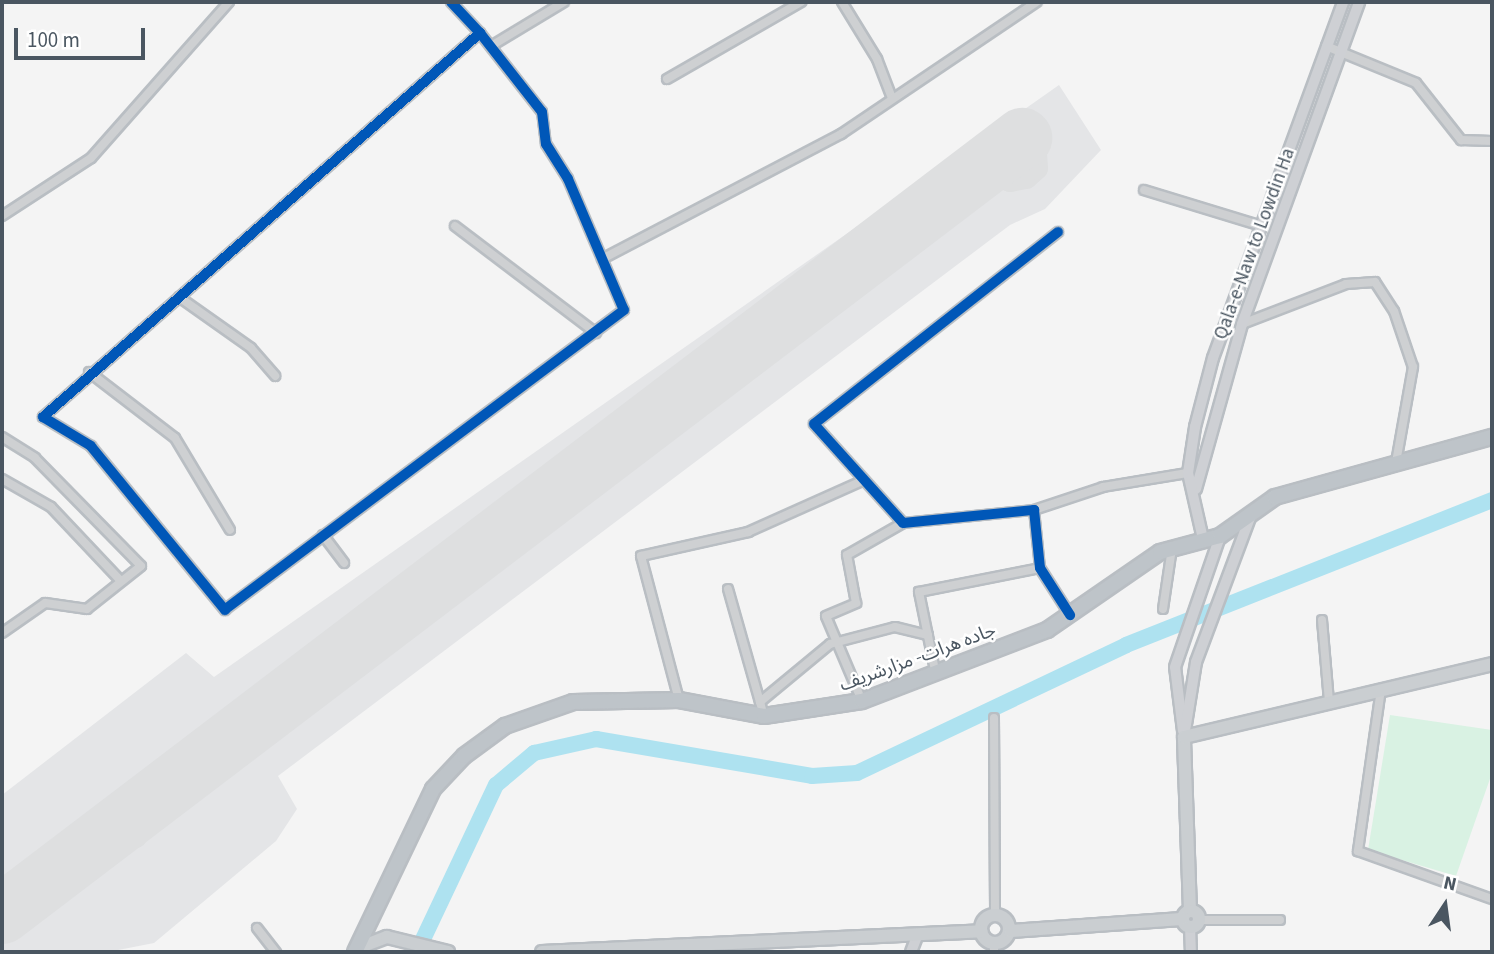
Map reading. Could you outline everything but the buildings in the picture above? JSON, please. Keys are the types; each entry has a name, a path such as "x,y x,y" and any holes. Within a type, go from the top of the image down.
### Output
{"highway":[{"name":"جاده هرات- مزارشریف","path":"356,950 433,789 464,756 540,710 573,702 679,700 762,709 862,702 936,676 1070,615 1121,575 1172,548 1203,538 1220,536 1275,496 1492,437"}],"main road":[{"name":"Qala-e-Naw to Lowdin Ha","path":"1203,538 1196,489 1188,473 1213,358 1343,2"},
{"name":"Qala-e-Naw to Lowdin Ha","path":"1196,489 1242,324 1359,2"},
{"path":"1247,265 1261,271"},
{"path":"1184,737 1196,662 1251,515"},
{"path":"1191,952 1184,737 1175,667 1220,536"},
{"path":"1184,737 1492,664"},
{"path":"541,952 981,931 995,915 1010,931"},
{"path":"981,931 994,948 1010,931 1190,919"},
{"path":"912,952 917,936"},
{"path":"356,950 387,937 448,952"}],"street":[{"path":"2,216 91,158 229,2"},
{"path":"451,2 480,33 491,46 542,112 546,144 624,310 225,610 92,446 43,417 89,372 179,297 480,33"},
{"path":"491,46 564,2"},
{"path":"667,79 801,2"},
{"path":"842,2 877,58 892,98"},
{"path":"602,259 796,160 1037,2"},
{"path":"1326,46 1416,83 1461,140 1492,141"},
{"path":"1144,190 1262,226"},
{"path":"456,226 596,333"},
{"path":"903,523 860,482 815,429 816,420 1058,232"},
{"path":"1242,324 1346,284 1375,282 1394,311 1413,367 1396,462"},
{"path":"179,297 251,348 275,376"},
{"path":"89,372 175,438 230,530"},
{"path":"2,437 44,466 141,566 120,580 87,609 45,603 2,634"},
{"path":"862,702 841,643 827,616 856,603 846,555 903,523 1034,510 1103,487 1188,473"},
{"path":"2,479 51,507 120,580"},
{"path":"679,700 641,556 748,532 860,482"},
{"path":"1034,510 1040,568 1070,615"},
{"path":"323,535 344,563"},
{"path":"1163,609 1172,548"},
{"path":"936,676 922,590 1040,568"},
{"path":"728,589 762,709 820,650 895,627 928,635"},
{"path":"1322,620 1329,702"},
{"path":"1381,689 1358,851 1492,899"},
{"path":"994,718 995,915"},
{"path":"1190,919 1280,920"},
{"path":"257,929 276,952"}],"shaded area":[{"path":"1059,85 1101,150 1045,209 1010,225 278,776 297,809 276,841 154,943 108,952 2,952 2,795 186,653 214,677"}],"green space":[{"path":"1390,715 1492,730 1492,773 1456,876 1368,850"}],"waterway":[{"path":"417,952 496,785 534,753 596,739 812,776 857,773 1126,645 1492,500"}],"taxiway":[{"path":"990,162 1010,180 1026,177 1036,168 1035,153 1022,138"},
{"path":"124,821 135,836"},
{"path":"50,857 59,870"}],"runway":[{"path":"2,914 1022,138"}],"cycle path":[{"path":"451,2 480,33 542,112 546,144 568,179 624,310 225,610 91,446 43,417 480,33"},
{"path":"1058,232 814,424 903,523 1034,510 1040,568 1070,615"}]}
